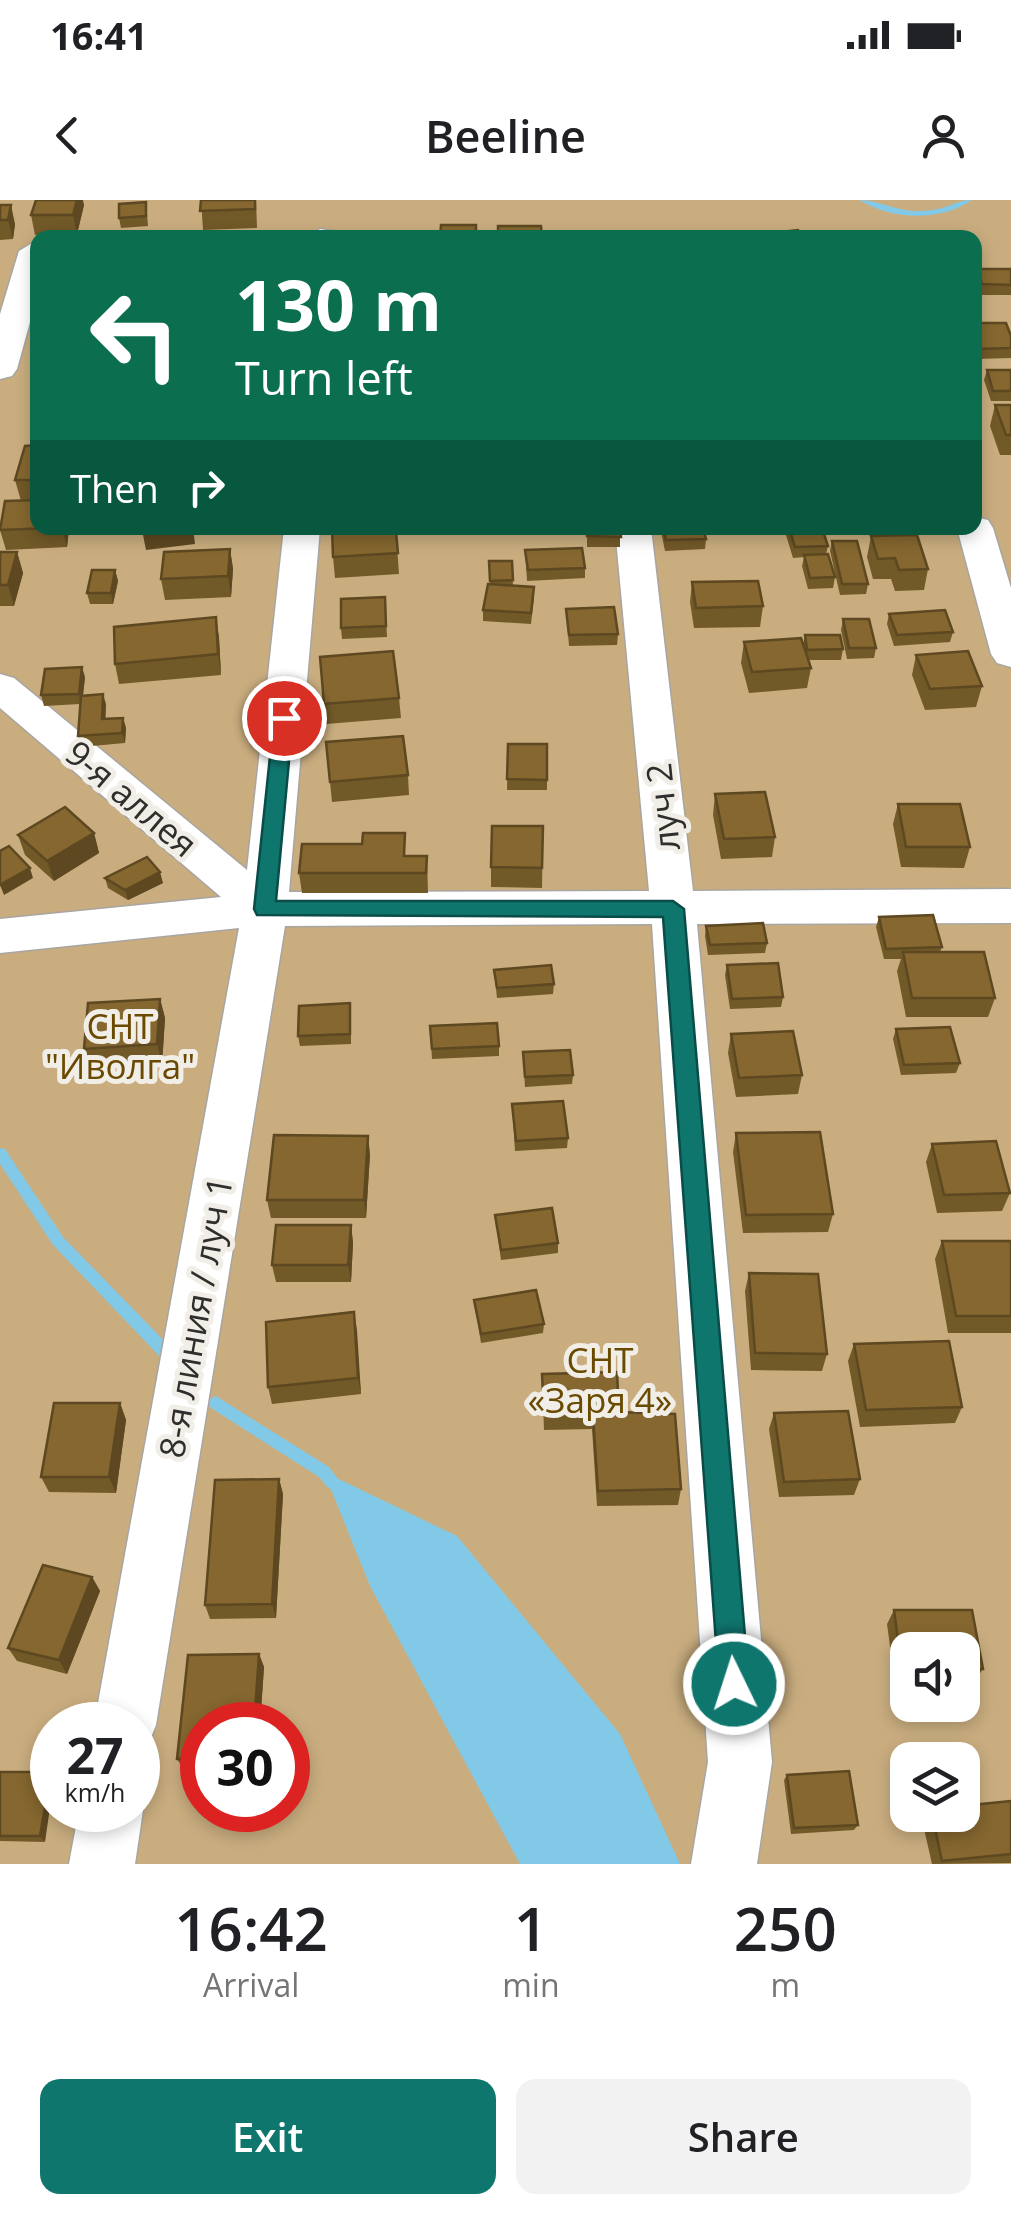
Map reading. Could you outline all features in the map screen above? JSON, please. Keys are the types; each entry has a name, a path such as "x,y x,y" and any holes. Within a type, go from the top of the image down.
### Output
{"street":[{"path":"0,252 30,250"},
{"path":"0,369 30,270"},
{"name":"8-я линия / луч 1","path":"129,1702 265,909 301,535"},
{"name":"луч 2","path":"634,535 673,909 740,1762 724,1864"},
{"path":"976,535 1011,654"},
{"name":"9-я аллея","path":"0,687 265,909"},
{"path":"0,936 265,909 1011,906"},
{"path":"102,1864 107,1832"}],"green space":[{"name":"СНТ «Заря 4»","path":"0,200 1011,200 1011,1864 0,1864"}],"water":[{"path":"324,1472 457,1536 620,1734 680,1864 520,1864 370,1586"}],"building":[{"path":"36,200 77,200 73,215 31,215"},
{"path":"201,200 255,200 255,209 200,211"},
{"path":"146,202 146,216 119,218 119,204"},
{"path":"0,205 11,205 8,220 0,220"},
{"path":"441,225 476,225 476,230 441,230"},
{"path":"498,226 541,226 541,230 498,230"},
{"path":"982,269 1011,269 1011,285 982,284"},
{"path":"982,323 1006,323 1011,348 982,349"},
{"path":"987,370 1011,370 1011,391 993,391"},
{"path":"995,405 1011,405 1011,435 1006,435"},
{"path":"25,446 30,446 30,480 15,480"},
{"path":"30,500 30,529 0,530 5,501"},
{"path":"332,535 396,535 398,553 333,557"},
{"path":"665,535 705,535 706,539 666,540"},
{"path":"791,535 824,535 828,546 795,547"},
{"path":"917,535 928,569 899,570 895,558 878,559 871,536"},
{"path":"832,541 857,541 868,584 842,584"},
{"path":"582,548 585,568 528,570 525,550"},
{"path":"230,549 228,576 161,579 164,552"},
{"path":"0,552 17,552 8,585 0,585"},
{"path":"828,554 835,577 810,578 804,555"},
{"path":"489,561 512,561 513,580 490,581"},
{"path":"92,570 115,570 111,593 87,593"},
{"path":"758,581 763,606 696,608 692,582"},
{"path":"488,584 534,587 531,613 483,610"},
{"path":"385,597 386,626 341,628 341,599"},
{"path":"614,607 618,634 569,635 566,609"},
{"path":"945,610 953,632 897,635 889,614"},
{"path":"216,617 218,654 115,664 114,627"},
{"path":"843,619 869,619 876,648 849,648"},
{"path":"805,635 840,635 843,649 807,650"},
{"path":"801,638 811,668 752,672 744,642"},
{"path":"393,651 399,698 324,704 320,657"},
{"path":"968,651 982,686 930,689 916,655"},
{"path":"82,667 79,694 41,695 45,669"},
{"path":"103,694 102,719 123,718 122,733 78,736 81,696"},
{"path":"403,736 408,775 330,782 326,742"},
{"path":"508,744 547,744 547,780 507,779"},
{"path":"765,792 775,837 724,839 715,794"},
{"path":"898,804 960,804 970,847 906,847"},
{"path":"65,807 94,833 47,861 18,835"},
{"path":"492,826 543,826 542,868 491,867"},
{"path":"363,833 405,833 404,856 427,856 426,873 299,873 302,844 362,844"},
{"path":"9,846 30,868 0,885 0,851"},
{"path":"147,857 160,872 125,890 105,878"},
{"path":"933,915 942,947 886,949 879,917"},
{"path":"763,923 767,943 710,945 706,926"},
{"path":"903,952 984,952 995,998 912,998"},
{"path":"778,963 783,997 732,999 727,965"},
{"path":"551,965 554,984 497,988 494,970"},
{"path":"160,999 157,1044 84,1049 88,1003"},
{"path":"350,1003 350,1034 298,1036 299,1006"},
{"path":"497,1023 499,1046 432,1049 430,1026"},
{"path":"950,1027 960,1063 904,1065 896,1029"},
{"path":"793,1031 802,1075 739,1078 731,1034"},
{"path":"570,1050 573,1075 525,1077 523,1052"},
{"path":"563,1101 568,1138 516,1141 512,1104"},
{"path":"820,1132 833,1214 746,1215 736,1133"},
{"path":"274,1135 368,1136 364,1200 267,1200"},
{"path":"996,1141 1010,1193 944,1195 932,1144"},
{"path":"552,1208 558,1243 501,1250 495,1215"},
{"path":"276,1225 351,1225 348,1265 272,1265"},
{"path":"942,1241 1011,1241 1011,1316 956,1316"},
{"path":"749,1273 818,1274 827,1354 755,1353"},
{"path":"536,1290 544,1324 481,1334 474,1300"},
{"path":"354,1312 358,1378 268,1387 266,1322"},
{"path":"949,1341 962,1407 866,1410 854,1344"},
{"path":"617,1372 619,1412 675,1414 681,1489 598,1491 593,1416 606,1413 544,1414 542,1374"},
{"path":"54,1403 120,1403 109,1477 41,1477"},
{"path":"848,1411 860,1479 784,1482 774,1413"},
{"path":"279,1479 272,1604 205,1605 215,1480"},
{"path":"43,1565 92,1577 59,1660 8,1648"},
{"path":"894,1610 972,1610 976,1632 897,1632"},
{"path":"259,1654 256,1702 183,1702 188,1655"},
{"path":"849,1771 858,1825 794,1828 787,1775"},
{"path":"0,1772 30,1772 30,1832 41,1832 40,1836 0,1836"},
{"path":"1011,1801 1011,1854 942,1861 936,1832 980,1832 980,1804"}],"waterway":[{"path":"863,200 888,210 916,214 943,211 968,200"},
{"path":"0,1153 58,1241 172,1359"},
{"path":"216,1403 324,1472 333,1483"}],"route":[{"path":"284,718 265,909 673,909 734,1684"}],"park label":[{"name":"СНТ \"Иволга\"","path":"120,1045"}]}
